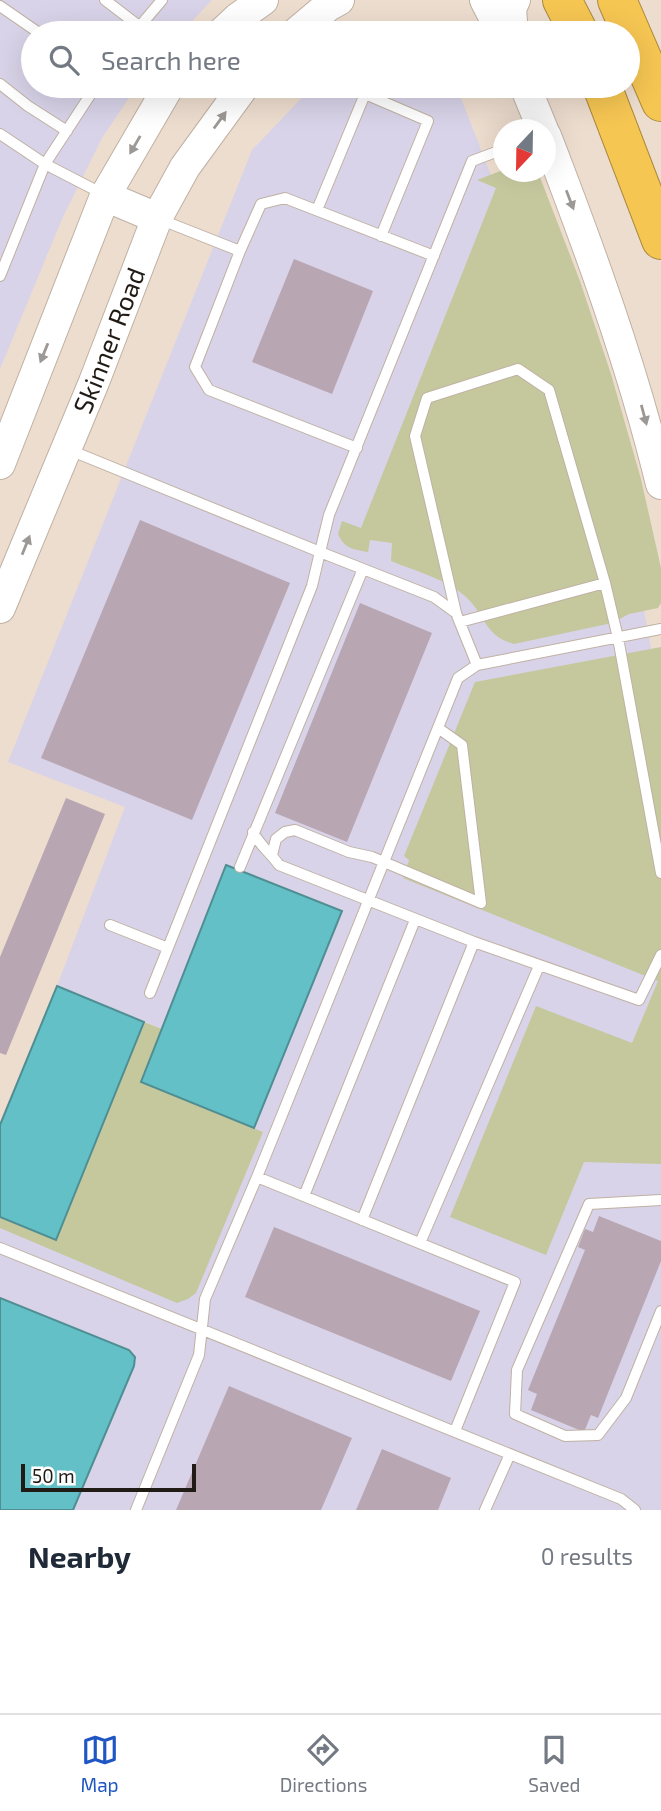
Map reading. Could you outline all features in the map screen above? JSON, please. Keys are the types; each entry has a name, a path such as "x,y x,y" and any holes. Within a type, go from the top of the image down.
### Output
{"highway":[{"path":"562,0 573,21"},
{"path":"640,52 661,102"},
{"path":"607,98 661,240"}],"street":[{"path":"235,21 263,0"},
{"path":"310,21 339,0"},
{"path":"485,0 496,21"},
{"path":"512,21 511,9 515,0"},
{"path":"0,464 106,196 162,98"},
{"name":"Skinner Road","path":"1,605 94,382 156,218 186,167 235,98"},
{"path":"530,98 538,119"},
{"path":"556,164 643,408 661,484"},
{"path":"106,196 156,218"}],"lane":[{"path":"105,0 127,21"},
{"path":"144,21 162,0"},
{"path":"0,6 21,21"},
{"path":"1,85 67,131"},
{"path":"0,276 45,164 88,98"},
{"path":"317,211 363,98"},
{"path":"374,98 428,121 382,236"},
{"path":"0,134 45,164 106,196"},
{"path":"150,993 312,586 329,515 472,161 493,153"},
{"path":"357,448 209,390 195,366 240,251 261,204 285,198 434,256"},
{"path":"156,218 240,251"},
{"path":"477,665 458,617 415,436 427,398 518,369 549,390 605,583 618,638 661,873"},
{"path":"65,448 434,597 458,617"},
{"path":"240,867 363,569"},
{"path":"458,617 605,583"},
{"path":"136,1510 199,1355 205,1299 257,1177 458,678 477,665 661,629"},
{"path":"272,855 275,839 285,832 295,830 349,852 372,857 481,903 462,745 438,728"},
{"path":"253,832 260,846 272,855 279,865 415,920 639,1000 661,955"},
{"path":"304,1196 415,920"},
{"path":"110,925 168,948"},
{"path":"362,1220 474,942"},
{"path":"420,1243 539,965"},
{"path":"257,1177 516,1282 455,1431"},
{"path":"661,1199 589,1204 517,1370 514,1414 565,1436 598,1434 626,1398 661,1311"},
{"path":"0,1248 621,1499 635,1510"},
{"path":"485,1510 510,1454"}],"shaded area":[{"path":"0,0 212,0 192,21 21,21 21,98 129,98 102,138 62,219 0,369"},
{"path":"302,98 461,98 639,585 661,699 661,974 584,1161 661,1164 661,1510 73,1510 134,1366 135,1357 129,1350 0,1298 0,1217 55,1240 123,1075 342,911 226,865 162,1029 57,986 125,807 8,762 252,150"}],"green space":[{"path":"493,174 493,182 542,182 580,281 611,374 641,479 661,568 661,603 658,608 629,614 612,623 514,644 497,636 472,603 457,590 440,580 391,561 392,543 370,540 368,552 350,548 338,534 342,521 361,528 496,188 477,180"},
{"path":"661,647 661,1164 584,1162 546,1255 450,1217 536,1006 632,1043 658,981 403,878 409,860 404,856 475,682"},
{"path":"144,1022 162,1029 141,1082 263,1132 196,1293 177,1303 0,1228 0,1217 56,1240"}],"water":[{"path":"226,865 342,911 254,1128 141,1082"},
{"path":"57,986 144,1022 56,1240 0,1217 0,1125"},
{"path":"0,1298 129,1350 135,1357 134,1366 73,1510 0,1510"}],"building":[{"path":"294,259 373,291 332,394 252,362"},
{"path":"140,520 290,583 192,820 41,758"},
{"path":"360,603 432,633 347,842 275,813"},
{"path":"66,798 105,814 6,1055 0,1053 0,957"},
{"path":"599,1216 661,1241 661,1261 598,1418 591,1415 584,1432 531,1410 537,1394 528,1390 585,1250 578,1247 585,1229 593,1232"},
{"path":"274,1227 480,1311 451,1381 245,1297"},
{"path":"229,1386 352,1438 321,1510 176,1510"},
{"path":"382,1449 451,1478 438,1510 356,1510"}]}
